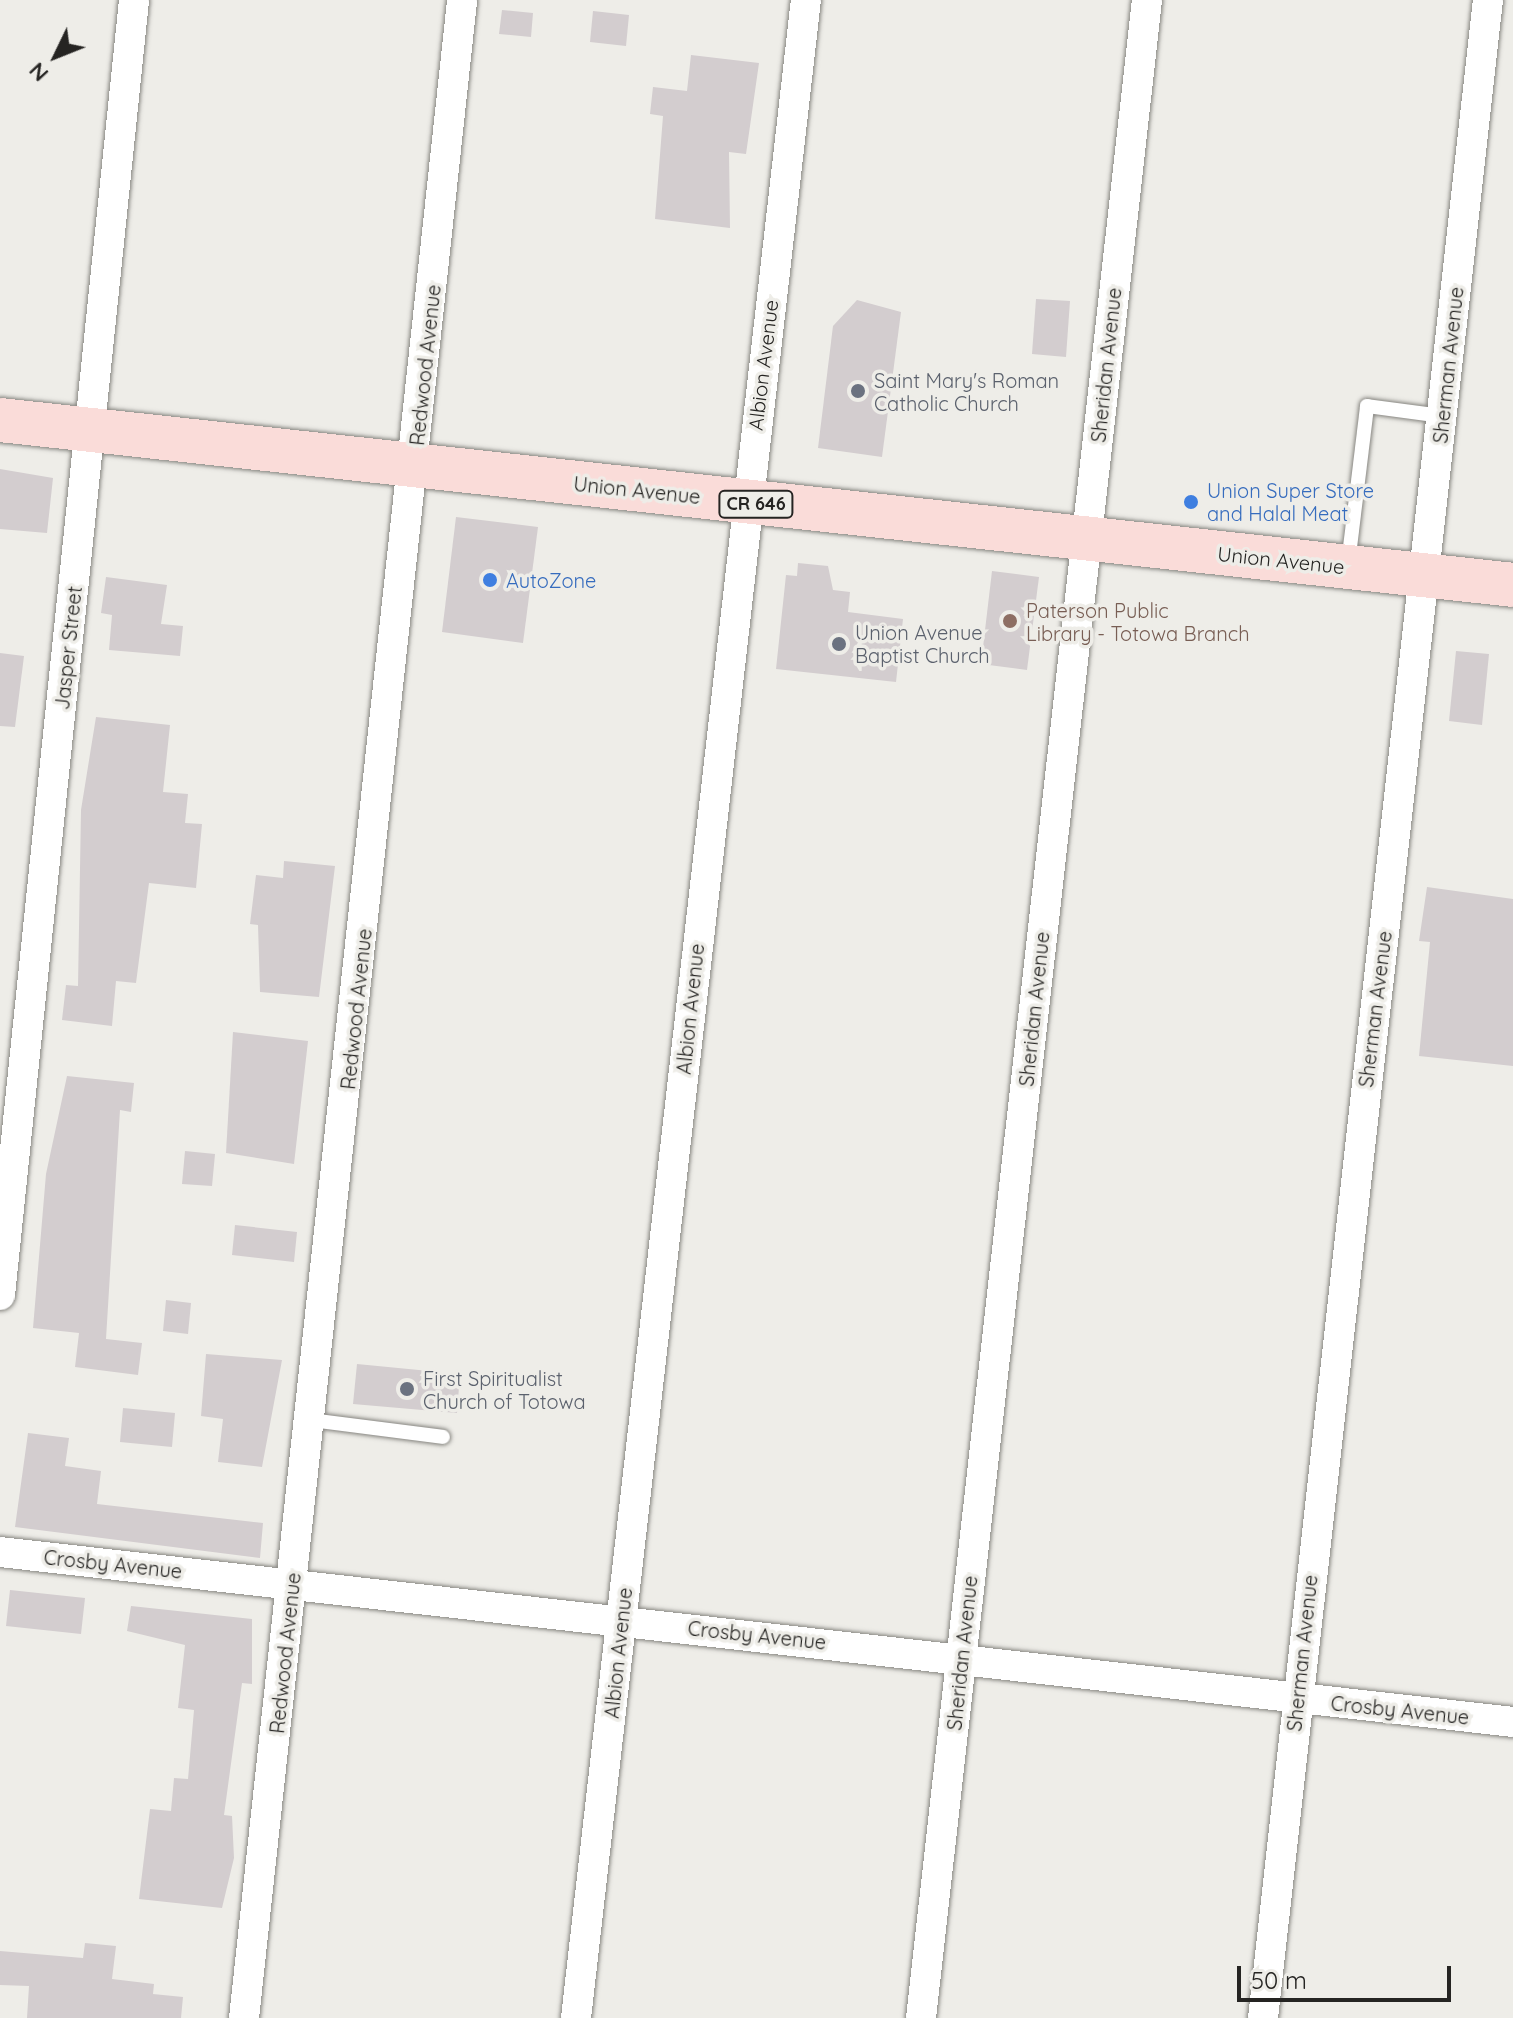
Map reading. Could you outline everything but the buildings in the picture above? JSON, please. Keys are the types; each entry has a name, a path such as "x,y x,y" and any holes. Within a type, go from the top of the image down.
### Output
{"main road":[{"name":"Union Avenue","path":"0,420 1513,585"}],"street":[{"name":"Jasper Street","path":"0,1295 92,430 134,0"},
{"name":"Redwood Avenue","path":"244,2018 415,465 462,0"},
{"name":"Albion Avenue","path":"576,2018 746,503 806,0"},
{"name":"Sheridan Avenue","path":"921,2018 1147,0"},
{"name":"Sherman Avenue","path":"1263,2018 1296,1699 1488,0"},
{"name":"Crosby Avenue","path":"0,1552 1513,1722"}],"lane":[{"path":"1348,567 1367,406 1443,416"},
{"path":"311,1420 443,1437"}],"place":[{"name":"Saint Mary's Roman Catholic Church","path":"858,391"},
{"name":"Union Super Store and Halal Meat","path":"1191,502"},
{"name":"AutoZone","path":"490,580"},
{"name":"Paterson Public Library - Totowa Branch","path":"1010,621"},
{"name":"Union Avenue Baptist Church","path":"839,644"},
{"name":"First Spiritualist Church of Totowa","path":"407,1389"}]}
